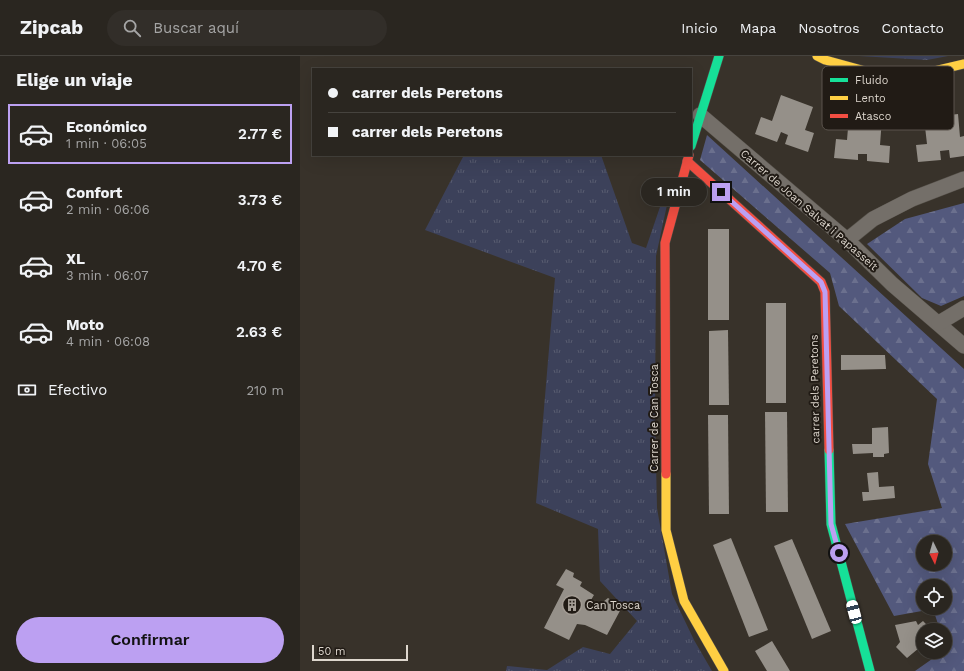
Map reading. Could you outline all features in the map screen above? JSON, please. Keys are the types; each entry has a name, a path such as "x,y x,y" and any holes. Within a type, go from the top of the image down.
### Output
{"street":[{"path":"692,143 719,56"},
{"path":"817,56 825,60 847,66"},
{"path":"954,66 964,64"},
{"name":"Carrer de Joan Salvat i Papasseit","path":"700,115 847,240 892,284 964,346"},
{"name":"Carrer de Can Tosca","path":"688,158 664,243 666,530 684,601 724,671"},
{"name":"carrer dels Peretons","path":"688,158 821,282 825,292 831,524 870,671"},
{"path":"847,240 873,219 912,199 964,179"},
{"path":"939,323 964,308"}],"green space":[{"path":"859,56 948,56 927,60"},
{"path":"707,135 964,369 964,671 915,671 932,659 952,659 952,623 938,623 935,615 952,615 952,579 916,579 916,612 894,616 845,524 942,508 928,464 937,399 839,306 830,273 700,160"},
{"path":"463,156 601,156 632,243 646,248 661,204 667,205 656,256 655,418 657,508 672,594 694,640 712,671 506,671 507,666 547,670 583,647 610,654 637,621 600,581 598,529 536,503 555,278 425,230"},
{"path":"964,203 964,296 941,306 922,298 867,244 905,219"}],"building":[{"path":"781,95 813,107 805,130 814,133 808,152 785,144 788,135 781,132 777,142 755,134 761,117 772,121"},
{"path":"954,114 958,114 960,137 964,136 964,156 950,158 949,150 940,151 941,160 918,162 916,145 927,144 925,130 954,130"},
{"path":"848,130 881,130 880,145 890,146 889,163 867,161 867,154 858,154 858,160 834,158 836,139 847,140"},
{"path":"708,229 729,229 729,320 708,320"},
{"path":"766,303 786,303 786,403 766,403"},
{"path":"728,330 729,405 709,405 709,331"},
{"path":"841,355 885,355 886,369 841,370"},
{"path":"765,412 787,412 788,512 766,512"},
{"path":"708,415 728,415 729,514 709,514"},
{"path":"888,427 889,453 884,454 884,457 873,457 873,453 853,454 852,444 872,444 872,428"},
{"path":"878,472 879,487 894,486 895,498 863,501 862,492 869,492 867,473"},
{"path":"731,538 768,630 749,637 713,545"},
{"path":"792,539 831,631 812,639 774,546"},
{"name":"Can Tosca","path":"566,569 574,573 573,577 582,582 580,586 594,595 588,605 594,609 608,598 622,607 607,635 585,625 577,624 569,640 544,628 564,589 556,585"},
{"path":"916,621 917,623 916,650 907,658 896,647 900,642 895,625"},
{"path":"772,641 790,671 767,671 755,651"}],"traffic: fast":[{"path":"692,143 719,56"},
{"path":"829,450 831,524 870,671"}],"traffic: slow":[{"path":"817,56 825,60 847,66"},
{"path":"954,66 964,64"},
{"path":"666,474 666,530 684,601 724,671"}],"traffic: jam":[{"path":"666,474 665,243 689,156"},
{"path":"687,161 821,282 825,292 829,450"}],"place":[{"name":"Can Tosca","path":"572,605"}],"route":[{"path":"721,192 821,282 825,292 831,524 839,553"}]}
